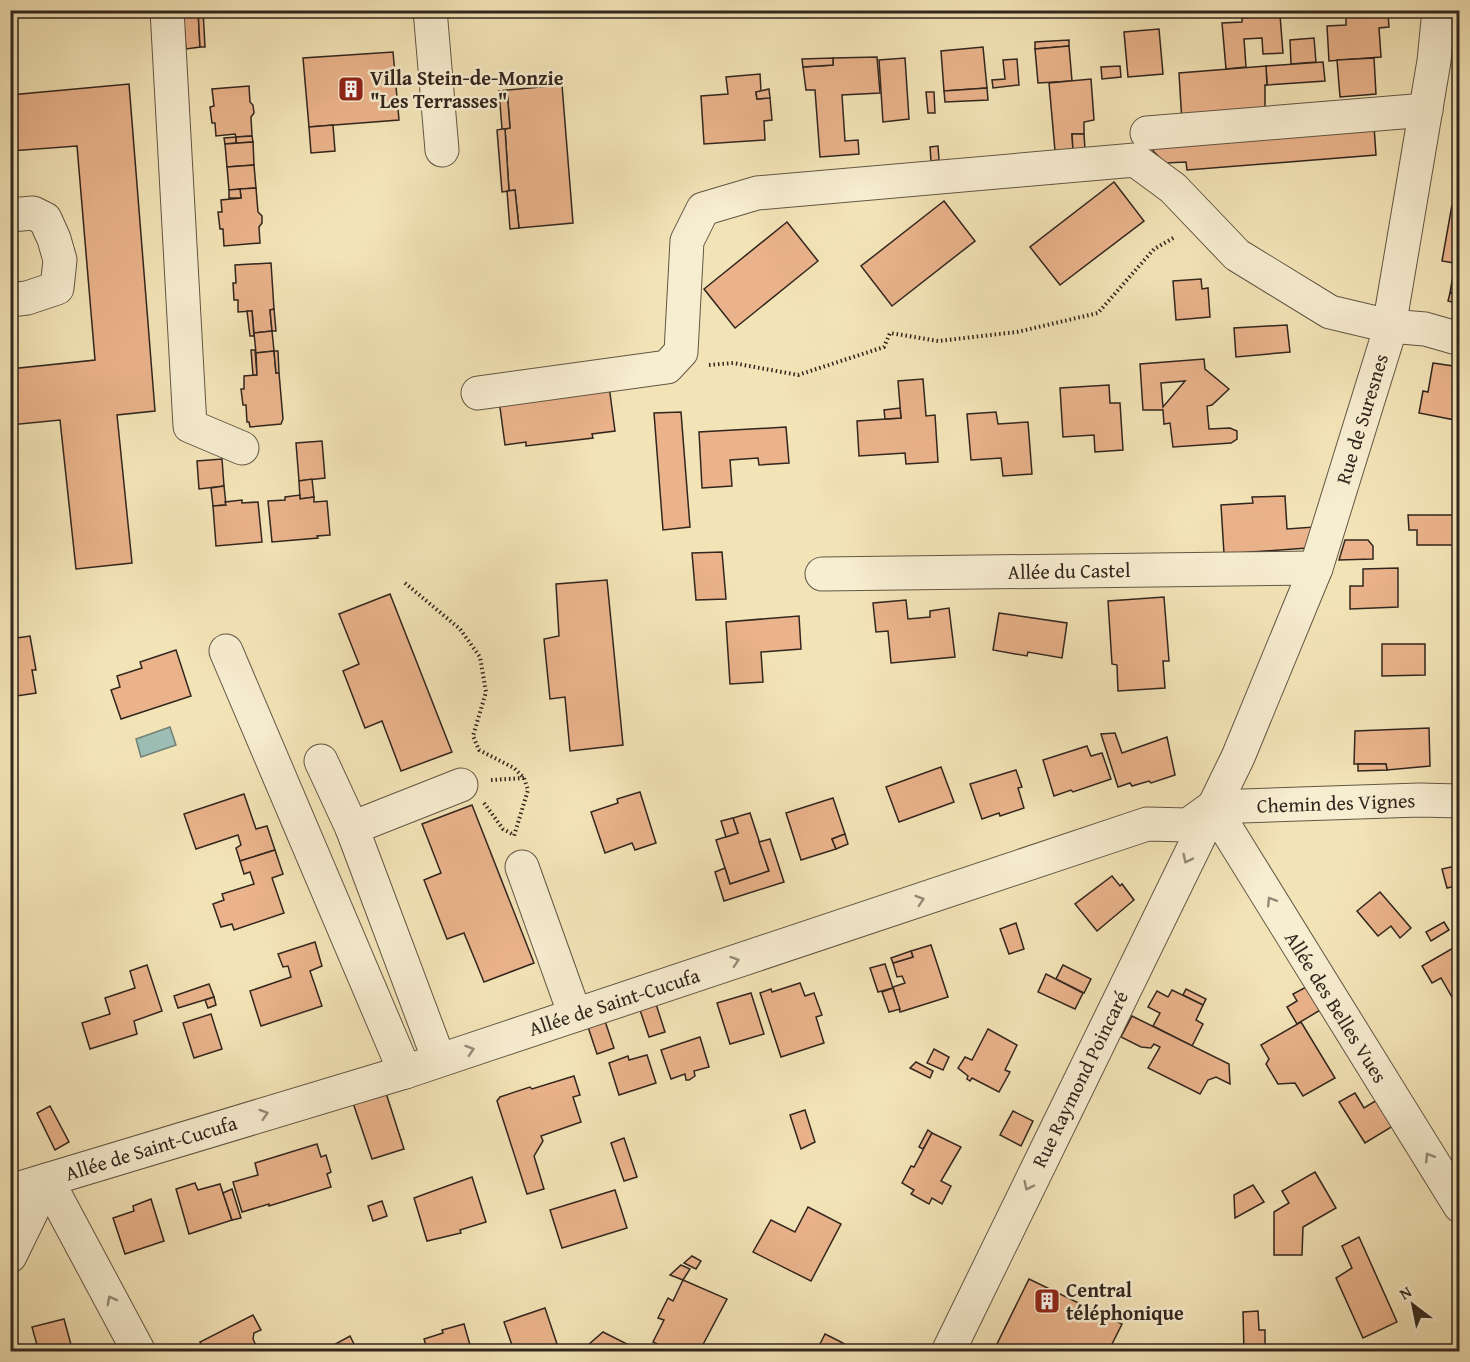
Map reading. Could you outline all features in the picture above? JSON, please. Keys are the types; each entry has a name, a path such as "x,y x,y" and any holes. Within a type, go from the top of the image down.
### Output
{"street":[{"path":"166,10 190,426 242,448"},
{"path":"430,10 442,150"},
{"name":"Rue de Suresnes","path":"1213,807 1238,758 1316,568 1389,326 1434,61 1439,10"},
{"path":"1147,133 1426,110"},
{"path":"478,393 667,367 681,352 687,241 703,209 758,193 1135,160 1173,188 1237,255 1330,312 1389,326 1425,329 1460,339"},
{"path":"10,215 33,213 45,219 60,260 57,288 27,298 10,300"},
{"name":"Allée du Castel","path":"822,574 1316,568"},
{"path":"226,651 405,1072"},
{"path":"321,761 352,828 439,1060"},
{"path":"352,828 460,785"},
{"name":"Chemin des Vignes","path":"1213,807 1419,800 1460,801"},
{"name":"Allée de Saint-Cucufa","path":"10,1191 405,1072 1147,824 1188,825 1213,807"},
{"name":"Allée des Belles Vues","path":"1213,807 1460,1206"},
{"name":"Rue Raymond Poincaré","path":"948,1352 1213,807"},
{"path":"522,867 575,1015"},
{"path":"10,1256 47,1180"},
{"path":"47,1180 139,1352"}],"path":[{"path":"667,367 733,363 798,375 884,347 890,333 938,341 1017,332 1098,313 1154,249 1202,219"},
{"path":"405,583 460,629 480,657 486,692 474,736 479,750 514,768 524,778 528,790 514,835 522,867"}],"water":[{"path":"170,727 176,745 141,757 136,739"}],"building":[{"path":"183,10 198,10 200,47 186,49"},
{"path":"198,10 203,10 205,47 200,47"},
{"path":"506,10 547,10 507,14"},
{"path":"1388,14 1389,27 1379,28 1381,57 1329,61 1327,26 1346,25 1346,17"},
{"path":"1280,15 1283,53 1263,54 1262,38 1244,39 1246,67 1226,69 1222,23 1242,22 1242,18"},
{"path":"1159,29 1163,74 1128,77 1124,32"},
{"path":"1314,38 1316,62 1291,64 1290,40"},
{"path":"1069,40 1069,46 1035,49 1035,42"},
{"path":"1069,46 1072,81 1038,83 1035,49"},
{"path":"983,47 987,88 944,91 941,51"},
{"name":"Villa Stein-de-Monzie \"Les Terrasses\"","path":"393,52 399,120 309,127 303,58"},
{"path":"877,57 880,93 842,95 845,141 858,140 859,154 820,157 815,90 806,90 803,67 833,65 833,58"},
{"path":"833,58 833,65 803,67 802,59"},
{"path":"905,58 909,119 883,122 879,60"},
{"path":"1374,58 1376,94 1340,97 1337,60"},
{"path":"1017,59 1019,85 993,88 992,80 1005,79 1003,60"},
{"path":"1323,62 1325,81 1267,85 1266,66"},
{"path":"1120,66 1121,77 1102,79 1101,67"},
{"path":"1266,66 1265,117 1182,123 1179,73"},
{"path":"760,74 761,91 756,92 757,99 770,98 772,120 764,121 765,140 704,144 701,96 728,94 726,77"},
{"path":"1091,79 1094,120 1084,122 1084,134 1072,134 1073,150 1055,151 1049,83"},
{"path":"129,84 155,411 117,415 132,563 76,569 60,420 10,425 10,369 95,360 77,146 10,151 10,95"},
{"path":"562,85 573,223 519,228 515,190 509,191 505,129 510,128 507,90"},
{"path":"249,86 250,102 254,113 251,117 252,136 236,137 235,134 216,136 210,107 214,106 212,89"},
{"path":"987,88 988,100 945,102 944,91"},
{"path":"769,89 770,98 757,99 756,92"},
{"path":"507,90 510,128 502,129 499,91"},
{"path":"926,92 934,92 935,113 928,113"},
{"path":"333,125 335,151 311,153 309,127"},
{"path":"1374,126 1376,155 1187,170 1186,162 1165,163 1153,151 1152,144"},
{"path":"505,129 509,191 502,192 497,130"},
{"path":"1072,134 1084,134 1085,149 1073,150"},
{"path":"252,136 253,142 236,143 236,137"},
{"path":"236,137 236,143 225,144 224,138"},
{"path":"253,142 254,165 227,167 225,144"},
{"path":"938,146 939,160 931,161 930,147"},
{"path":"254,165 256,188 229,190 227,167"},
{"path":"1114,182 1144,221 1060,285 1030,247"},
{"path":"256,188 258,212 262,216 262,223 259,227 260,243 224,246 223,229 220,229 218,212 222,212 221,200 241,198 240,189"},
{"path":"240,189 241,198 229,198 229,190"},
{"path":"515,190 519,228 510,229 507,191"},
{"path":"944,201 975,241 892,306 861,266"},
{"path":"1452,205 1460,207 1460,264 1442,261"},
{"path":"787,222 818,261 735,328 704,289"},
{"path":"271,263 274,309 270,310 272,331 254,333 252,311 238,312 238,300 234,300 235,265"},
{"path":"1455,263 1460,264 1460,296 1450,293"},
{"path":"1201,279 1202,289 1208,288 1210,317 1176,320 1173,281"},
{"path":"1450,293 1460,296 1460,304 1448,301"},
{"path":"274,309 276,331 272,331 270,310"},
{"path":"247,311 252,311 254,336 250,336"},
{"path":"1287,325 1290,352 1236,357 1234,328"},
{"path":"272,331 274,351 256,353 254,333"},
{"path":"251,350 255,350 257,375 253,375"},
{"path":"274,351 276,373 279,373 283,419 281,424 250,427 241,389 244,389 244,376 257,375 256,353"},
{"path":"274,351 278,351 279,373 276,373"},
{"path":"1204,359 1205,369 1229,389 1212,405 1207,406 1209,429 1230,428 1237,431 1237,439 1231,443 1173,447 1170,423 1164,424 1163,410 1143,410 1140,364","holes":["1185,381 1163,407 1161,383"]},
{"path":"1433,363 1460,367 1460,394 1455,420 1419,413 1423,391 1428,392"},
{"path":"923,379 926,416 935,415 938,462 906,464 905,453 859,456 857,421 901,418 898,381"},
{"path":"1109,385 1110,403 1120,403 1123,450 1095,452 1094,435 1063,437 1060,388"},
{"path":"609,386 615,431 592,434 593,438 526,446 526,442 505,445 499,400"},
{"path":"900,408 901,418 885,419 884,410"},
{"path":"681,412 690,527 663,530 654,413"},
{"path":"996,412 998,424 1028,422 1032,474 1003,476 1001,458 971,460 967,414"},
{"path":"786,427 789,463 759,465 758,458 730,460 732,486 702,488 699,432"},
{"path":"322,441 325,478 299,481 296,443"},
{"path":"222,459 224,486 199,489 197,461"},
{"path":"312,479 314,497 300,499 299,481"},
{"path":"224,486 226,505 213,506 211,488"},
{"path":"300,495 300,499 314,497 314,502 327,501 330,535 272,542 268,501 285,500 285,497"},
{"path":"1285,496 1287,529 1314,527 1307,548 1224,554 1221,505 1253,503 1252,497"},
{"path":"242,500 242,503 258,502 262,542 216,546 213,506"},
{"path":"1408,515 1454,515 1454,529 1460,529 1460,545 1417,545 1417,530 1409,530"},
{"path":"1345,540 1368,540 1373,546 1373,559 1339,560"},
{"path":"722,552 726,599 696,600 692,553"},
{"path":"1398,568 1398,607 1350,609 1350,586 1363,586 1363,569"},
{"path":"607,580 623,745 570,751 565,697 550,699 544,639 559,636 556,584"},
{"path":"390,594 452,752 401,771 382,721 365,728 343,671 359,664 339,614"},
{"path":"1164,597 1169,661 1163,661 1165,688 1118,691 1117,665 1112,664 1108,601"},
{"path":"906,600 908,619 930,617 930,611 949,608 955,657 891,663 888,631 876,632 873,603"},
{"path":"999,613 1067,623 1062,658 1028,652 1027,656 993,650"},
{"path":"799,616 801,649 761,652 763,682 730,684 726,622"},
{"path":"30,636 36,670 32,670 36,693 10,697 10,639"},
{"path":"1382,644 1425,644 1425,675 1382,676"},
{"path":"176,650 191,696 121,719 111,690 120,687 117,676 142,668 140,662"},
{"path":"1429,728 1430,766 1387,770 1386,764 1354,764 1355,731"},
{"path":"1115,733 1122,753 1167,737 1175,775 1151,783 1149,781 1132,786 1130,783 1118,787 1101,734"},
{"path":"1087,746 1091,756 1102,753 1111,779 1054,796 1043,760"},
{"path":"1358,764 1386,764 1387,770 1358,771"},
{"path":"941,767 954,802 899,822 886,787"},
{"path":"1016,770 1022,787 1018,788 1024,808 982,819 970,784"},
{"path":"640,792 656,843 635,850 632,843 605,853 591,812 618,803 617,799"},
{"path":"244,794 256,829 267,826 275,850 240,861 236,848 241,845 238,835 196,849 184,814"},
{"path":"833,798 845,834 832,839 836,849 801,860 786,813"},
{"path":"472,805 534,963 484,982 464,933 447,939 424,880 441,873 422,824"},
{"path":"750,813 769,871 730,884 716,840 738,833 733,818"},
{"path":"733,818 738,833 726,837 721,821"},
{"path":"845,834 848,844 836,849 832,839"},
{"path":"770,839 784,882 724,901 715,872 725,868 730,884 769,871 759,842"},
{"path":"275,850 283,874 272,878 284,913 234,930 232,924 221,927 213,904 224,900 222,894 254,884 250,872 244,874 240,861"},
{"path":"1460,865 1460,885 1447,888 1442,869"},
{"path":"1112,876 1120,886 1122,884 1134,900 1097,931 1075,904"},
{"path":"1380,892 1411,928 1400,938 1391,926 1378,936 1357,911"},
{"path":"1444,922 1449,930 1431,941 1426,932"},
{"path":"1016,923 1024,949 1009,954 1000,929"},
{"path":"315,942 322,966 310,971 322,1006 261,1026 250,991 291,977 288,966 283,967 278,954"},
{"path":"1460,944 1460,1011 1441,978 1432,983 1422,966"},
{"path":"931,945 948,997 900,1012 893,987 905,983 902,976 897,977 893,963 913,957 911,951"},
{"path":"911,951 913,957 893,963 891,958"},
{"path":"885,964 893,988 878,992 870,968"},
{"path":"147,965 162,1011 134,1021 137,1034 90,1049 82,1023 110,1014 105,998 135,988 130,971"},
{"path":"1063,965 1091,979 1084,993 1056,979"},
{"path":"1046,974 1083,993 1075,1009 1038,992"},
{"path":"800,983 805,996 814,993 822,1015 816,1017 824,1043 781,1057 760,993 771,989 772,992"},
{"path":"209,984 214,997 178,1008 174,996"},
{"path":"1308,986 1322,1009 1297,1024 1287,1007 1297,1001 1293,994"},
{"path":"893,988 900,1009 889,1012 882,992"},
{"path":"1186,989 1206,999 1203,1005 1183,995"},
{"path":"1172,990 1203,1005 1196,1020 1203,1024 1192,1046 1153,1026 1160,1013 1148,1007 1157,991 1168,997"},
{"path":"751,993 764,1034 730,1044 717,1003"},
{"path":"214,997 216,1005 208,1008 205,1000"},
{"path":"655,1001 665,1032 649,1037 639,1007"},
{"path":"211,1014 222,1049 194,1058 183,1023"},
{"path":"1132,1016 1229,1064 1230,1084 1216,1077 1208,1080 1200,1094 1148,1068 1160,1047 1154,1044 1151,1048 1141,1047 1121,1037"},
{"path":"604,1018 614,1048 597,1054 587,1024"},
{"path":"1301,1022 1335,1078 1303,1096 1295,1083 1278,1084 1266,1064 1269,1059 1261,1045"},
{"path":"988,1029 1017,1045 1005,1070 1010,1072 999,1092 972,1078 970,1081 967,1079 968,1076 958,1068 965,1057 972,1060"},
{"path":"700,1037 709,1067 694,1071 695,1076 689,1080 686,1080 685,1074 671,1079 661,1050"},
{"path":"934,1049 949,1057 943,1070 927,1063"},
{"path":"647,1055 656,1083 619,1095 609,1063 628,1056 629,1060"},
{"path":"916,1062 933,1071 930,1078 910,1068"},
{"path":"574,1076 580,1095 573,1097 581,1122 541,1136 543,1141 534,1156 544,1189 527,1194 497,1101 500,1097 530,1087 532,1089"},
{"path":"385,1090 404,1149 372,1159 352,1100"},
{"path":"1355,1093 1364,1108 1377,1100 1393,1126 1365,1143 1339,1102"},
{"path":"50,1106 69,1142 55,1150 37,1113"},
{"path":"805,1110 815,1142 801,1149 790,1115"},
{"path":"1013,1111 1033,1121 1021,1146 1000,1135"},
{"path":"928,1130 932,1133 923,1149 919,1147"},
{"path":"932,1133 961,1147 941,1181 951,1186 942,1204 932,1198 929,1204 911,1194 914,1190 902,1183 911,1166 914,1167"},
{"path":"624,1138 637,1177 624,1181 611,1143"},
{"path":"317,1144 321,1157 326,1155 331,1172 327,1174 331,1187 242,1212 233,1182 258,1175 255,1163"},
{"path":"1315,1172 1336,1208 1303,1227 1302,1255 1274,1255 1274,1212 1289,1203 1282,1191"},
{"path":"472,1177 486,1222 460,1230 461,1233 427,1241 414,1198"},
{"path":"195,1183 198,1190 220,1184 232,1220 189,1234 176,1189"},
{"path":"1253,1185 1264,1202 1235,1218 1234,1195"},
{"path":"232,1189 241,1218 232,1220 223,1193"},
{"path":"615,1190 627,1228 562,1248 550,1210"},
{"path":"151,1199 164,1241 125,1254 113,1218 134,1211 133,1206"},
{"path":"382,1201 387,1216 373,1221 368,1206"},
{"path":"808,1207 841,1224 811,1281 753,1252 771,1220 795,1232"},
{"path":"1359,1237 1397,1322 1363,1338 1336,1278 1352,1268 1342,1246"},
{"path":"692,1256 701,1261 696,1269 684,1263"},
{"path":"681,1265 690,1269 683,1280 670,1275"},
{"name":"Central téléphonique","path":"1029,1279 1122,1324 1108,1352 993,1352"},
{"path":"683,1280 727,1299 699,1352 673,1352 653,1342 664,1320 658,1318 668,1298 673,1301"},
{"path":"545,1308 557,1344 552,1345 554,1352 523,1352 522,1348 514,1351 504,1322"},
{"path":"1258,1311 1259,1330 1265,1330 1265,1352 1244,1352 1243,1312"},
{"path":"253,1315 261,1330 254,1333 253,1339 259,1352 205,1352 200,1342"},
{"path":"64,1319 73,1352 39,1352 32,1327"},
{"path":"464,1324 472,1352 428,1352 424,1339 443,1333 442,1330"},
{"path":"603,1332 629,1345 626,1352 580,1352"},
{"path":"825,1334 859,1352 824,1352 818,1348"},
{"path":"350,1336 358,1352 321,1352"}],"place":[{"name":"Villa Stein-de-Monzie \"Les Terrasses\"","path":"351,89"},
{"name":"Central téléphonique","path":"1047,1301"}]}
